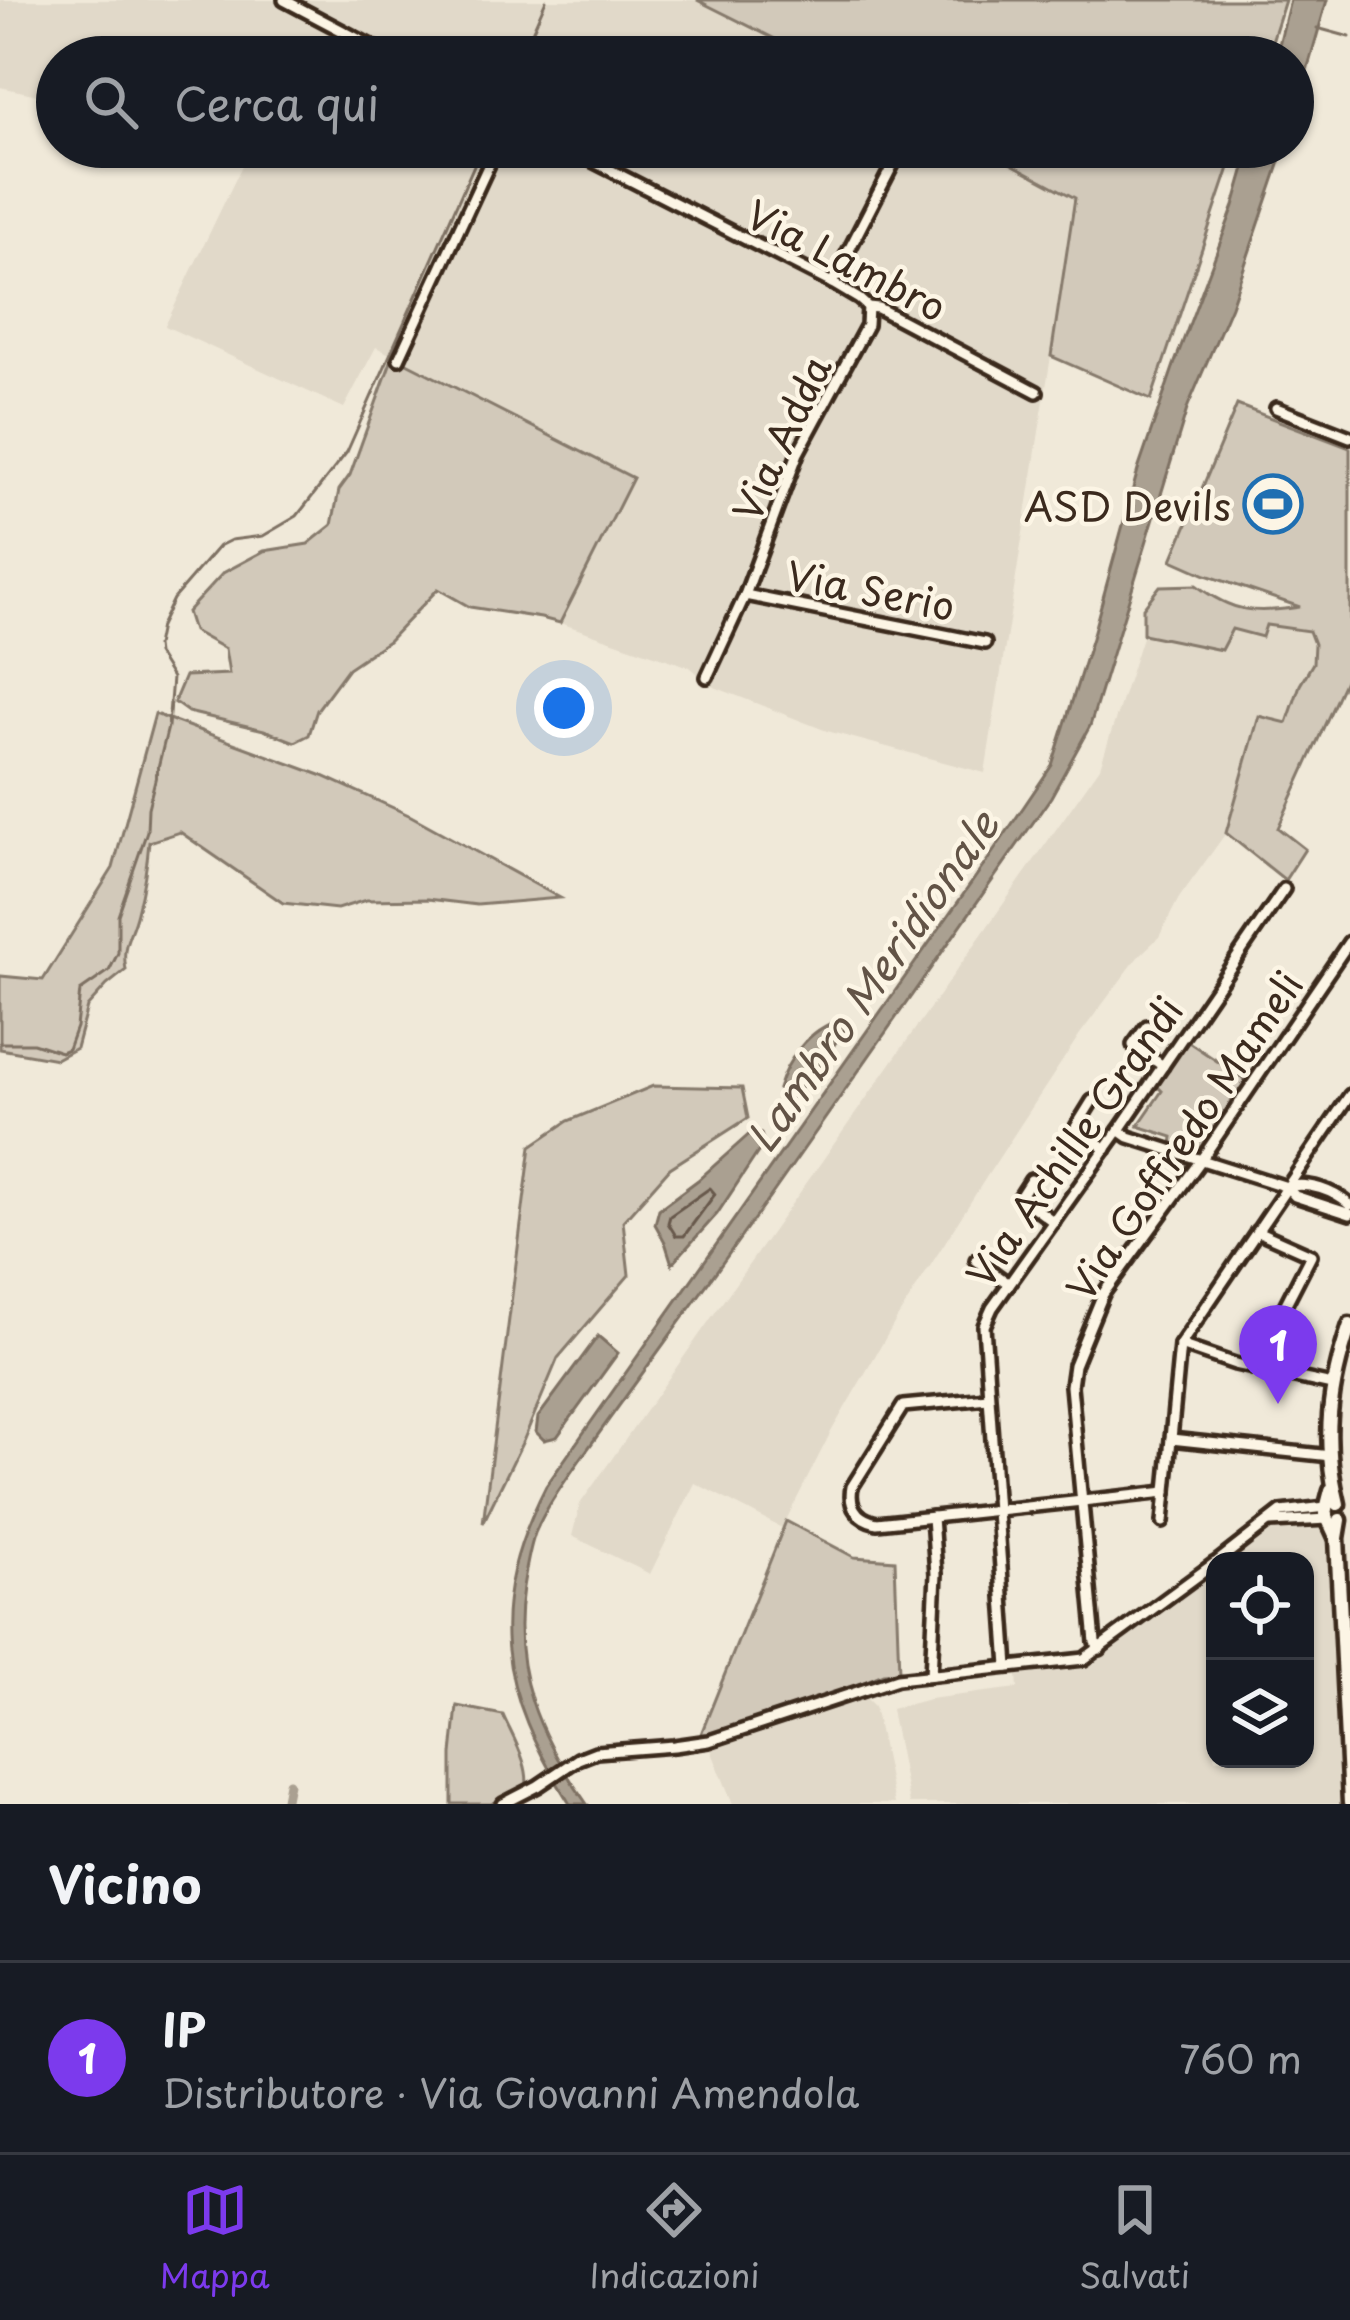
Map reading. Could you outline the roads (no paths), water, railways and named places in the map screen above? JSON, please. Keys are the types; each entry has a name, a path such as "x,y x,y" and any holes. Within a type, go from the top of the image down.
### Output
{"main road":[{"path":"1349,1332 1332,1385 1331,1456 1350,1803"}],"street":[{"path":"287,1 353,36"},
{"path":"399,359 487,168"},
{"name":"Via Lambro","path":"606,168 1037,392"},
{"path":"832,284 891,168"},
{"name":"Via Adda","path":"707,677 745,595 798,453 865,330 868,308"},
{"path":"1276,408 1350,437"},
{"name":"Via Serio","path":"745,595 985,643"},
{"name":"Via Achille Grandi","path":"1007,1666 984,1326 1284,889"},
{"name":"Via Goffredo Mameli","path":"1100,1649 1095,1642 1081,1501 1071,1386 1074,1365 1103,1294 1349,943"},
{"path":"1147,1026 1133,1045 1163,1066"},
{"path":"1163,1522 1180,1345 1350,1095"},
{"path":"1093,1101 1076,1126 1106,1149"},
{"path":"1119,1130 1287,1187 1302,1183 1350,1204"},
{"path":"1031,1180 1020,1197 1054,1222"},
{"path":"1287,1187 1294,1196 1350,1214"},
{"path":"1253,1368 1311,1255 1257,1231"},
{"path":"976,1260 1009,1284"},
{"path":"1180,1345 1253,1368 1332,1385"},
{"path":"988,1398 903,1406 852,1487 855,1511 869,1521 1166,1492"},
{"path":"1171,1439 1331,1456"},
{"path":"1230,1552 1281,1512 1337,1512"},
{"path":"931,1676 936,1574 932,1517"},
{"path":"502,1804 596,1752 709,1741 880,1684 1084,1659 1206,1570"}],"water":[{"path":"1290,0 1327,0 1314,46 1314,36 1281,36"},
{"path":"1245,168 1278,168 1231,306 1188,406 1090,726 1051,797 579,1461 535,1533 523,1587 521,1647 542,1728 587,1804 570,1804 527,1723 508,1648 507,1610 526,1530 546,1486 1052,765 1138,470"},
{"path":"840,1020 849,1023 812,1077 792,1098 778,1089 801,1047 819,1030"},
{"path":"754,1130 764,1143 717,1214 672,1264 655,1224 659,1209"},
{"path":"598,1336 618,1353 557,1437 544,1440 536,1432 538,1417"}],"waterway":[{"path":"530,36 546,0"},
{"path":"1317,28 1350,37"},
{"path":"0,1043 33,1043 61,1052 68,1049 80,991 109,971 118,953 118,915 147,831 168,727 172,678 157,654 160,626 173,599 219,546 263,536 297,516 347,452 473,168"},
{"path":"285,1804 289,1783"}],"place":[{"name":"ASD Devils","path":"1273,504"},
{"name":"IP","path":"1278,1404"}],"water label":[{"name":"Lambro Meridionale","path":"871,980"}]}
